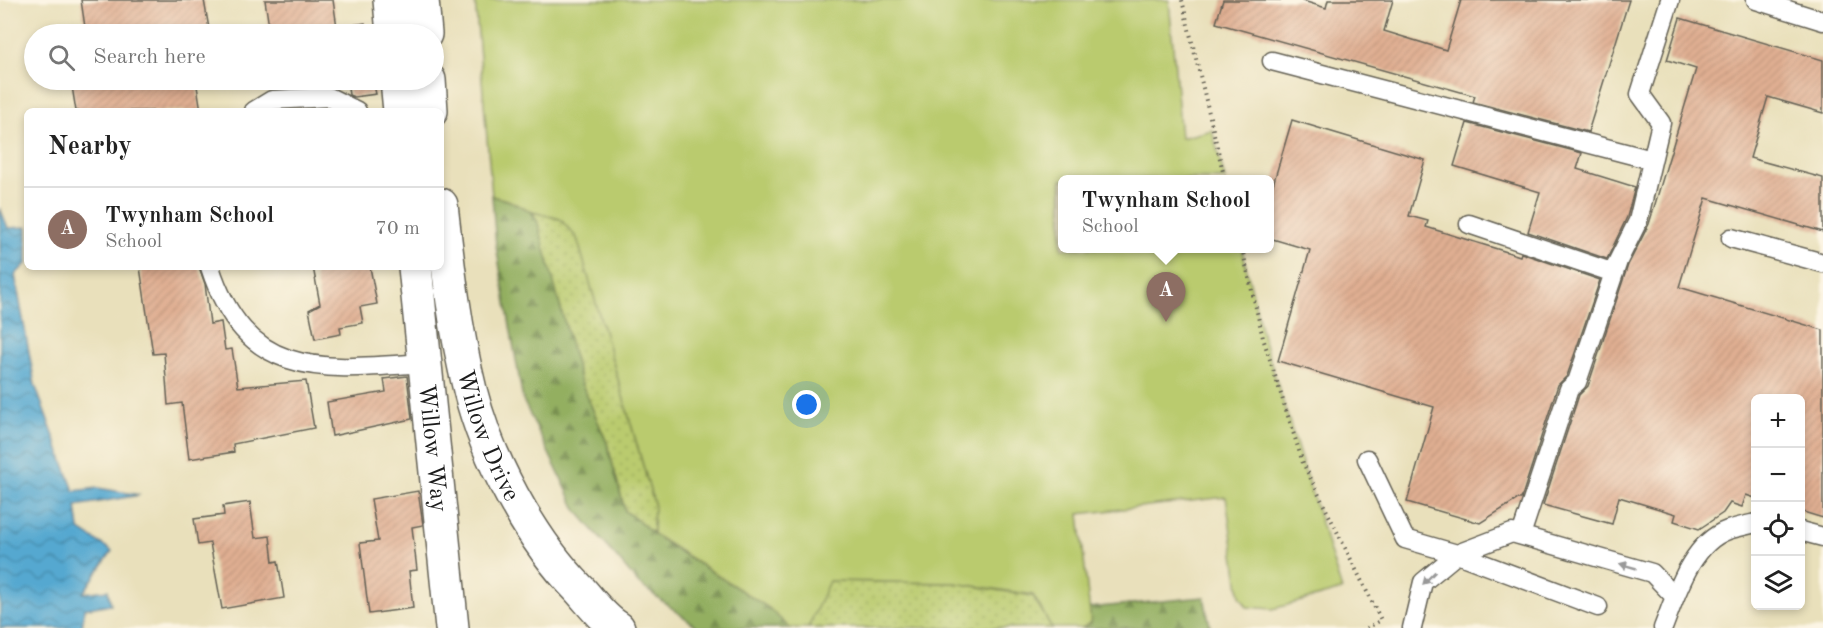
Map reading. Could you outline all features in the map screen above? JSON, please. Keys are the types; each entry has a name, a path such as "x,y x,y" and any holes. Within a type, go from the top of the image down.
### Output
{"street":[{"path":"390,0 392,24"},
{"path":"422,0 424,24"},
{"path":"398,90 400,108"},
{"path":"430,90 431,108"},
{"name":"Willow Drive","path":"444,230 451,289 470,392 493,454 517,506 556,566 618,628"},
{"name":"Willow Way","path":"415,270 452,628"}],"lane":[{"path":"1521,535 1569,389 1576,382 1614,273 1638,221 1661,123 1640,94 1670,0"},
{"path":"1756,0 1823,21"},
{"path":"1272,61 1652,160"},
{"path":"259,108 272,100 329,97 351,108"},
{"path":"1469,224 1614,273"},
{"path":"1731,238 1823,263"},
{"path":"211,270 220,297 254,341 287,360 339,369 425,363"},
{"path":"1366,459 1405,538 1457,554 1598,607"},
{"path":"1663,628 1675,597 1700,550 1726,530 1751,524"},
{"path":"1805,532 1823,537"},
{"path":"1412,628 1423,582 1457,554 1512,533 1652,573 1675,597"}],"path":[{"path":"1182,0 1224,175"},
{"path":"1243,253 1263,338 1303,462 1381,620 1367,628"}],"green space":[{"path":"475,0 1169,0 1181,138 1212,130 1224,175 1058,175 1058,253 1243,253 1263,338 1342,590 1273,609 1247,607 1240,596 1226,497 1079,514 1091,623 1081,628 1052,628 1033,595 955,583 829,581 808,628 790,628 769,608 653,534 654,503 577,238 560,219 533,212 508,200 492,196"},
{"path":"492,196 511,201 529,210 537,220 580,380 607,443 625,511 670,546 769,608 790,628 699,628 639,584 577,511 523,400 496,246"},
{"path":"533,212 560,219 577,237 654,503 653,534 625,511 607,443 580,380"},
{"path":"828,581 955,583 1033,596 1052,628 808,628"},
{"path":"1204,597 1210,626 1202,628 1081,628 1091,623 1089,608"}],"water":[{"path":"0,208 8,228 24,227 24,266 15,275 35,385 74,491 98,488 140,495 76,506 79,529 112,551 83,593 108,590 111,604 84,609 82,628 0,628"}],"building":[{"path":"81,0 204,0 208,24 85,24"},
{"path":"265,0 333,0 337,24 269,24"},
{"path":"1223,0 1300,0 1326,8 1328,0 1393,0 1384,31 1446,50 1461,0 1629,0 1588,132 1473,102 1475,96 1216,23"},
{"path":"1680,18 1823,60 1823,113 1768,97 1750,158 1823,178 1823,232 1706,198 1679,287 1823,330 1823,518 1805,513 1805,394 1751,394 1751,497 1746,495 1742,507 1730,503 1723,513 1699,529 1674,521 1676,514 1619,497 1612,524 1543,505 1579,395 1588,386 1628,265 1649,224 1696,69 1667,60"},
{"path":"73,90 198,90 201,108 76,108"},
{"path":"348,90 375,90 376,94 354,97 349,95"},
{"path":"1292,120 1425,160 1409,216 1428,221 1426,227 1520,256 1521,253 1600,280 1567,376 1558,385 1521,499 1480,523 1407,502 1434,407 1278,361 1310,250 1274,239 1274,181"},
{"path":"1467,123 1582,153 1577,169 1635,187 1627,217 1607,259 1528,232 1540,192 1454,166"},
{"path":"140,270 200,270 205,284 210,324 221,322 225,350 232,349 238,387 306,381 314,428 233,444 234,452 189,459 182,403 168,405 164,353 153,354"},
{"path":"314,270 371,270 377,304 360,307 363,323 340,327 341,334 315,339 309,310 320,304"},
{"path":"407,376 412,419 332,436 327,402 386,392 384,379"},
{"path":"418,491 423,525 412,527 417,570 409,571 413,608 369,614 360,543 378,541 371,499"},
{"path":"250,502 255,538 270,536 273,562 278,561 284,598 222,609 210,543 198,545 194,519 224,515 223,506"}],"place":[{"name":"Twynham School","path":"1166,322"}]}
